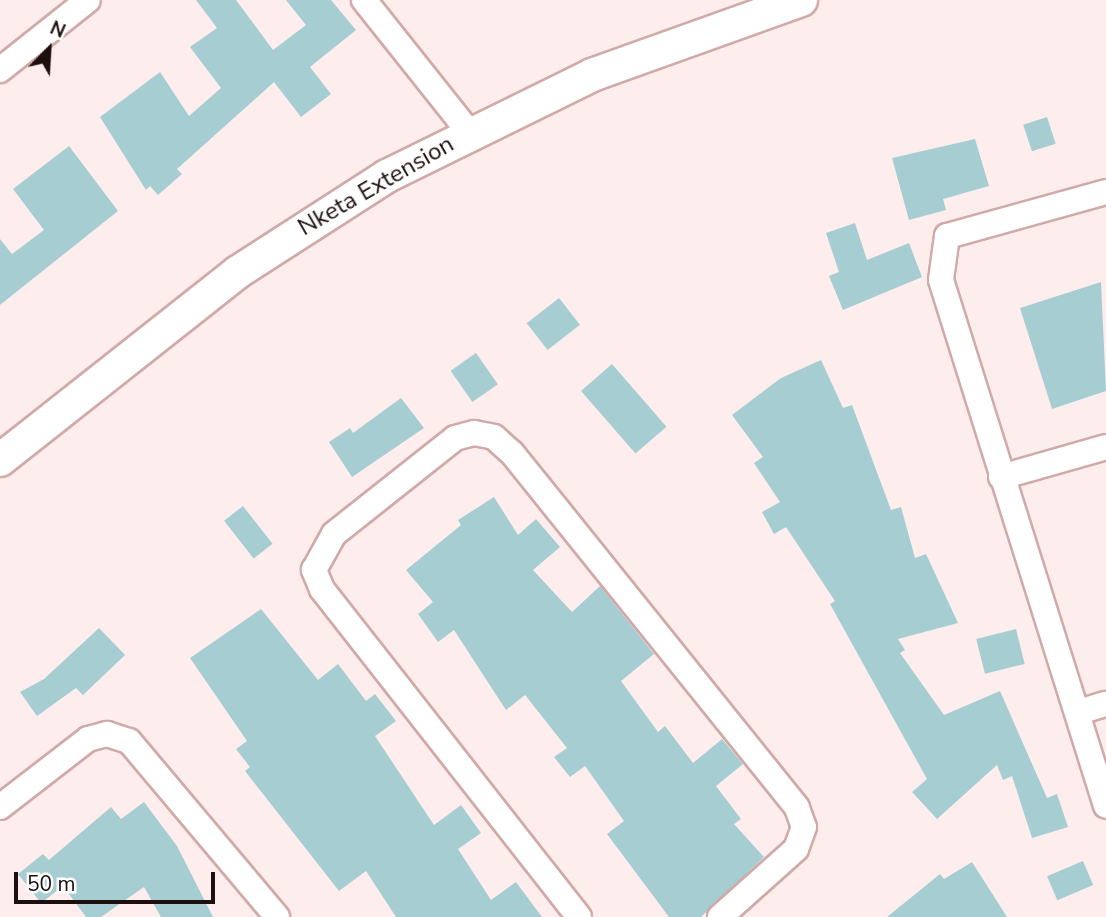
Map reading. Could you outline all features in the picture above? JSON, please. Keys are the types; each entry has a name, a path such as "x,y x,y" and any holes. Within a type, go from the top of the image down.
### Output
{"street":[{"path":"0,70 88,0"},
{"path":"364,0 469,132"},
{"name":"Nketa Extension","path":"0,460 238,272 469,132 703,31 801,0"},
{"path":"1106,192 947,236 941,280 1000,477 1079,712 1106,806"},
{"path":"579,917 322,589 314,570 334,534 455,438 474,432 494,437 512,453 797,808 804,827 796,849 720,917"},
{"path":"1000,477 1106,447"},
{"path":"1079,712 1106,704"},
{"path":"0,807 88,739 107,734 130,741 277,917"}],"building":[{"path":"196,0 236,0 273,50 306,25 286,0 331,0 356,30 310,67 331,94 301,117 274,82 177,169 182,174 158,195 150,186 146,190 100,117 160,72 189,116 221,88 190,47 217,28"},
{"path":"1047,117 1056,144 1032,151 1023,125"},
{"path":"975,139 989,186 943,199 946,210 909,220 892,158"},
{"path":"69,146 118,211 0,305 0,239 12,254 44,230 13,189"},
{"path":"855,223 867,260 909,243 922,277 843,310 829,276 839,272 826,233"},
{"path":"1101,282 1106,391 1052,409 1020,308"},
{"path":"559,298 580,325 548,350 527,323"},
{"path":"476,353 498,384 472,402 451,371"},
{"path":"821,360 843,408 852,405 891,510 901,507 915,558 926,554 958,623 898,639 905,650 900,653 944,715 1000,691 1047,798 1057,794 1068,827 1032,838 1012,776 1003,780 997,765 937,819 912,792 927,779 830,604 835,601 786,527 774,534 762,512 780,502 754,463 763,457 732,415 781,378"},
{"path":"612,364 666,427 636,454 581,391"},
{"path":"401,398 424,428 352,477 329,442 350,428 353,433"},
{"path":"494,497 518,535 536,519 560,547 533,570 572,612 600,586 654,654 621,681 658,732 665,726 693,763 722,739 743,764 716,786 741,819 734,824 764,857 701,917 669,917 607,834 624,821 585,766 570,777 554,757 567,748 525,695 506,710 454,630 438,642 418,614 433,602 406,570 461,525 458,520"},
{"path":"243,506 273,544 254,559 224,521"},
{"path":"261,609 318,680 338,664 366,701 375,694 396,721 375,736 434,825 461,805 481,833 458,849 491,900 516,882 542,917 396,917 366,871 339,891 245,771 250,767 236,749 247,741 190,658"},
{"path":"99,628 125,655 83,695 76,688 37,716 20,692 44,679"},
{"path":"1016,629 1025,664 985,674 976,639"},
{"path":"144,802 177,846 213,917 161,917 144,887 101,917 86,917 63,886 41,903 18,874 43,854 49,860 111,807 121,819"},
{"path":"1083,861 1093,885 1057,900 1047,876"},
{"path":"972,862 1007,917 887,917 940,874 944,879"}]}
